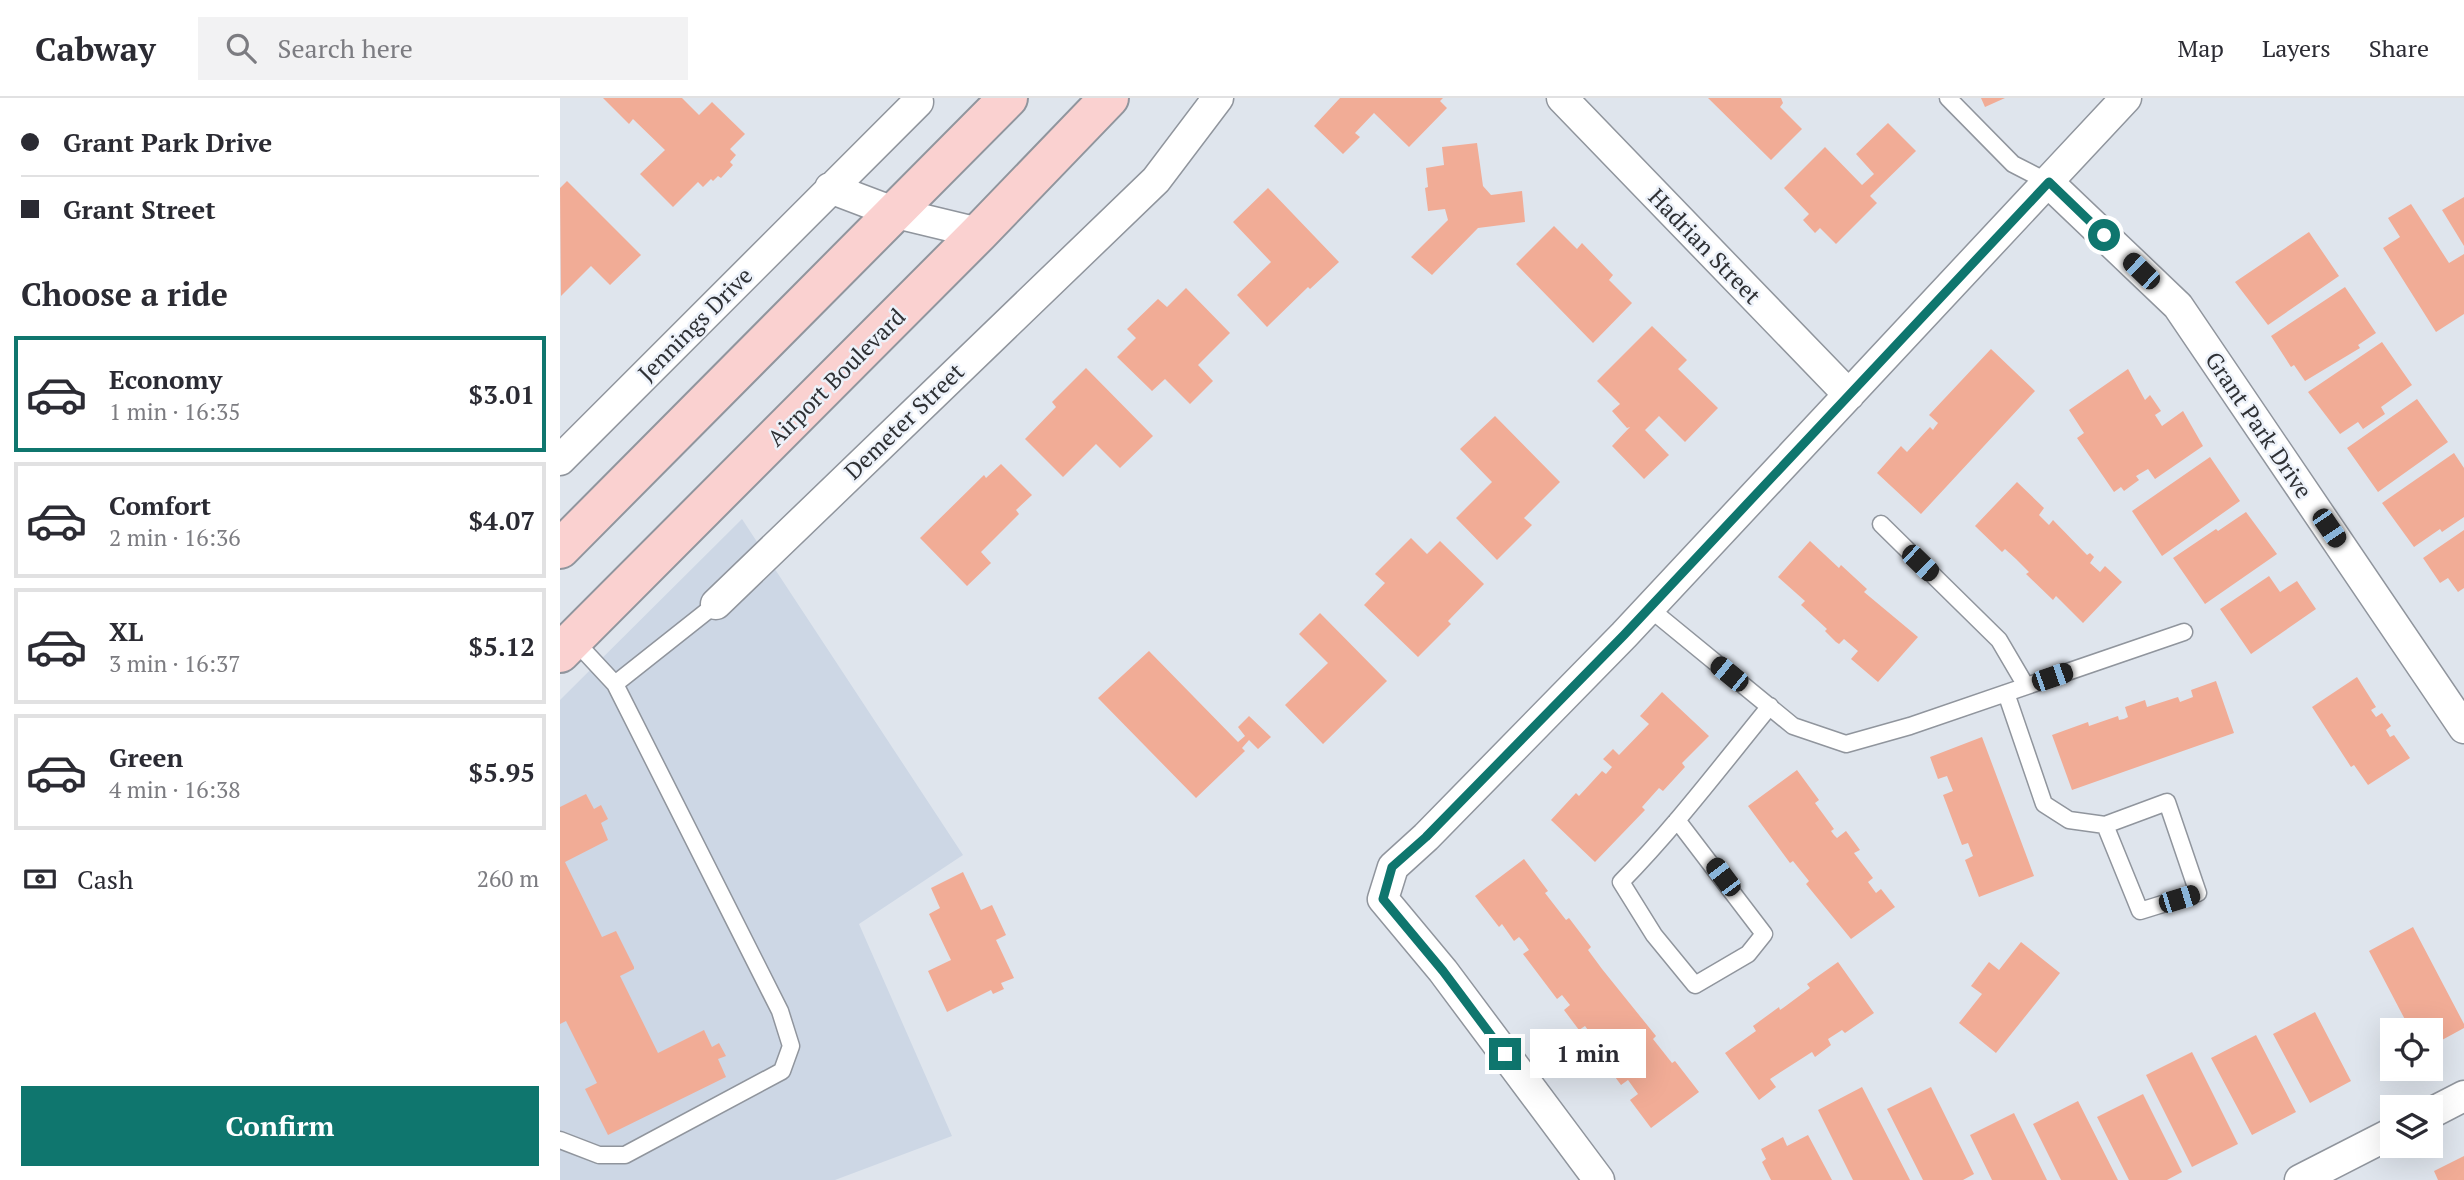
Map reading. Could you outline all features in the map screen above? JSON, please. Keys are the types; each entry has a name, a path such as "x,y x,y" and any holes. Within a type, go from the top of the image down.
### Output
{"main road":[{"path":"560,549 1008,98"},
{"name":"Airport Boulevard","path":"564,640 979,233 1109,98"}],"street":[{"name":"Demeter Street","path":"716,604 1156,180 1218,98"},
{"name":"Hadrian Street","path":"1562,98 1849,395"},
{"path":"1599,1180 1443,971 1383,899 1392,867 1426,837 1649,608 2126,98"},
{"name":"Jennings Drive","path":"560,460 918,102"},
{"name":"Grant Park Drive","path":"2049,182 2178,306 2464,728"},
{"path":"830,188 896,213 979,233"},
{"path":"2443,1107 2464,1096"},
{"path":"2300,1180 2380,1139"}],"lane":[{"path":"1948,98 2013,164 2049,182"},
{"path":"1881,524 1999,640 2026,686"},
{"name":"Demeter Street","path":"615,684 716,604"},
{"path":"1649,608 1793,726 1846,744 1910,726 2184,632"},
{"path":"560,1140 599,1155 625,1155 782,1071 791,1046 780,1011 615,684 564,640"},
{"path":"2006,693 2044,804 2069,820 2105,825 2166,802 2198,893 2140,911 2105,825"},
{"path":"1677,820 1764,934 1748,954 1695,985 1654,935 1621,882 1677,820 1770,706"}],"shaded area":[{"path":"742,519 963,855 859,924 952,1136 835,1180 560,1180 560,700"}],"building":[{"path":"603,98 682,98 699,115 712,102 745,134 730,149 736,155 730,162 733,165 721,178 718,176 713,181 711,179 703,187 698,182 673,207 640,174 665,150 633,119 629,124"},
{"path":"1340,98 1443,98 1440,101 1447,108 1409,147 1374,113 1355,133 1360,137 1343,154 1314,126"},
{"path":"1708,98 1781,98 1783,103 1780,107 1802,129 1771,160"},
{"path":"1981,98 2005,98 1985,107"},
{"path":"1888,123 1916,151 1870,196 1877,203 1836,244 1820,228 1815,233 1803,220 1809,214 1784,188 1825,147 1862,185 1874,174 1856,154"},
{"path":"1477,143 1483,186 1491,195 1522,191 1525,222 1478,228 1432,275 1411,257 1448,220 1445,209 1428,211 1426,168 1444,165 1442,147"},
{"path":"567,181 641,255 610,285 591,266 561,296 560,188"},
{"path":"1268,188 1339,262 1310,289 1308,287 1267,327 1237,295 1271,262 1233,222"},
{"path":"2464,197 2464,246 2442,210"},
{"path":"2411,204 2449,263 2464,254 2464,314 2436,332 2383,248 2400,237 2388,218"},
{"path":"1554,226 1577,249 1582,243 1613,275 1609,280 1632,303 1593,343 1516,264"},
{"path":"2309,232 2339,276 2268,325 2235,282"},
{"path":"2345,287 2376,333 2358,345 2360,348 2305,381 2294,365 2291,367 2271,336"},
{"path":"1186,288 1230,333 1198,365 1213,381 1190,404 1165,379 1152,391 1117,357 1136,338 1127,329 1158,299 1167,307"},
{"path":"1652,326 1687,360 1678,369 1718,408 1685,442 1659,416 1645,430 1669,455 1644,479 1612,446 1630,427 1627,428 1612,411 1620,404 1597,381"},
{"path":"2382,342 2412,385 2381,407 2385,414 2363,429 2358,422 2340,434 2308,392"},
{"path":"1991,349 2035,391 1921,514 1877,473 1901,446 1907,452 1930,427 1933,430 1938,423 1929,415"},
{"path":"1086,368 1153,436 1120,468 1096,444 1063,477 1025,439 1056,407 1052,402"},
{"path":"2128,369 2145,400 2150,395 2161,411 2155,415 2162,426 2183,411 2203,446 2155,479 2148,469 2136,476 2139,480 2124,491 2121,487 2114,492 2077,438 2084,433 2069,410"},
{"path":"2417,399 2448,442 2378,492 2347,448"},
{"path":"1495,416 1560,482 1524,518 1532,525 1497,560 1456,518 1492,482 1460,449"},
{"path":"2454,453 2464,468 2464,517 2414,547 2382,503"},
{"path":"2210,457 2240,501 2162,556 2132,511"},
{"path":"1001,464 1032,495 1016,510 1019,514 981,552 991,563 967,586 920,538 984,475 986,478"},
{"path":"2017,482 2044,508 2039,515 2049,525 2053,520 2087,555 2090,553 2094,557 2090,563 2100,572 2105,566 2122,582 2083,623 2056,596 2053,600 2005,549 2002,552 1975,526"},
{"path":"2246,512 2277,554 2205,604 2173,558"},
{"path":"2464,530 2464,588 2458,592 2448,578 2440,583 2423,558"},
{"path":"1411,538 1427,554 1440,541 1484,584 1448,621 1451,624 1418,657 1364,605 1385,583 1375,574"},
{"path":"1810,541 1839,568 1841,565 1867,589 1864,592 1918,637 1878,682 1851,659 1858,651 1844,639 1839,644 1836,642 1825,631 1827,629 1801,605 1805,601 1778,577"},
{"path":"2269,576 2280,592 2297,581 2316,609 2251,654 2220,609"},
{"path":"1320,613 1387,681 1323,744 1285,705 1328,663 1299,634"},
{"path":"1149,651 1238,742 1245,736 1238,727 1249,716 1271,737 1258,749 1249,740 1242,748 1245,751 1196,798 1098,698"},
{"path":"2357,677 2376,707 2371,710 2376,717 2382,713 2391,726 2386,730 2390,737 2394,735 2410,758 2368,785 2354,765 2351,767 2312,707"},
{"path":"2216,681 2234,733 2072,790 2052,735 2088,722 2089,726 2118,716 2119,720 2124,719 2128,717 2125,707 2145,700 2147,707 2178,697 2180,702 2193,697 2191,690"},
{"path":"1662,692 1709,736 1682,763 1685,767 1663,791 1659,788 1642,807 1645,810 1595,862 1551,820 1576,793 1579,796 1602,771 1606,774 1612,767 1603,759 1613,749 1619,755 1649,724 1640,716"},
{"path":"1982,737 2034,876 1979,897 1965,860 1973,856 1968,843 1962,845 1943,795 1953,791 1947,776 1938,779 1930,757"},
{"path":"1797,770 1819,800 1815,803 1834,829 1831,831 1837,838 1846,831 1860,850 1854,853 1873,878 1868,882 1876,893 1881,889 1895,907 1851,939 1806,884 1809,881 1793,861 1790,863 1748,806"},
{"path":"586,794 594,809 601,805 608,819 601,823 608,840 565,862 602,937 616,931 634,967 620,976 658,1053 704,1030 712,1047 719,1043 726,1056 718,1059 726,1077 608,1135 585,1089 597,1083 566,1021 560,1024 560,807"},
{"path":"1524,859 1548,891 1545,893 1566,920 1569,918 1591,947 1588,950 1602,969 1656,1036 1653,1039 1672,1063 1675,1061 1699,1092 1651,1128 1630,1100 1638,1094 1628,1080 1621,1085 1588,1040 1593,1037 1585,1026 1579,1030 1564,1010 1570,1005 1562,995 1557,999 1523,954 1529,950 1522,940 1519,937 1514,941 1502,924 1499,927 1475,896"},
{"path":"963,872 981,910 992,905 1006,935 996,940 1014,978 1001,983 1004,989 993,994 991,990 947,1012 928,971 951,960 929,914 940,908 931,888"},
{"path":"2413,927 2464,1028 2443,1039 2443,1018 2404,1018 2369,951"},
{"path":"2021,942 2060,973 1996,1053 1959,1023 1982,994 1971,986 1989,962 1999,970"},
{"path":"1838,962 1874,1013 1845,1033 1842,1030 1828,1039 1831,1045 1815,1057 1812,1052 1770,1079 1776,1087 1759,1100 1725,1053 1756,1031 1753,1026 1810,988 1807,984"},
{"path":"2315,1012 2351,1081 2310,1103 2273,1034"},
{"path":"2256,1035 2296,1112 2252,1135 2211,1058"},
{"path":"2192,1052 2238,1144 2192,1167 2146,1075"},
{"path":"1862,1087 1910,1180 1853,1180 1818,1110"},
{"path":"1931,1087 1974,1174 1963,1180 1923,1180 1887,1109"},
{"path":"2143,1094 2182,1172 2167,1180 2129,1180 2097,1117"},
{"path":"2078,1101 2118,1180 2061,1180 2033,1124"},
{"path":"2014,1113 2047,1180 1992,1180 1970,1135"},
{"path":"1808,1135 1832,1180 1771,1180 1762,1162 1766,1159 1761,1149 1783,1137 1787,1146"},
{"path":"2464,1156 2464,1180 2438,1180 2434,1171"}],"route":[{"path":"1505,1054 1443,971 1383,899 1392,867 1426,837 1624,635 2049,182 2104,235"}]}
